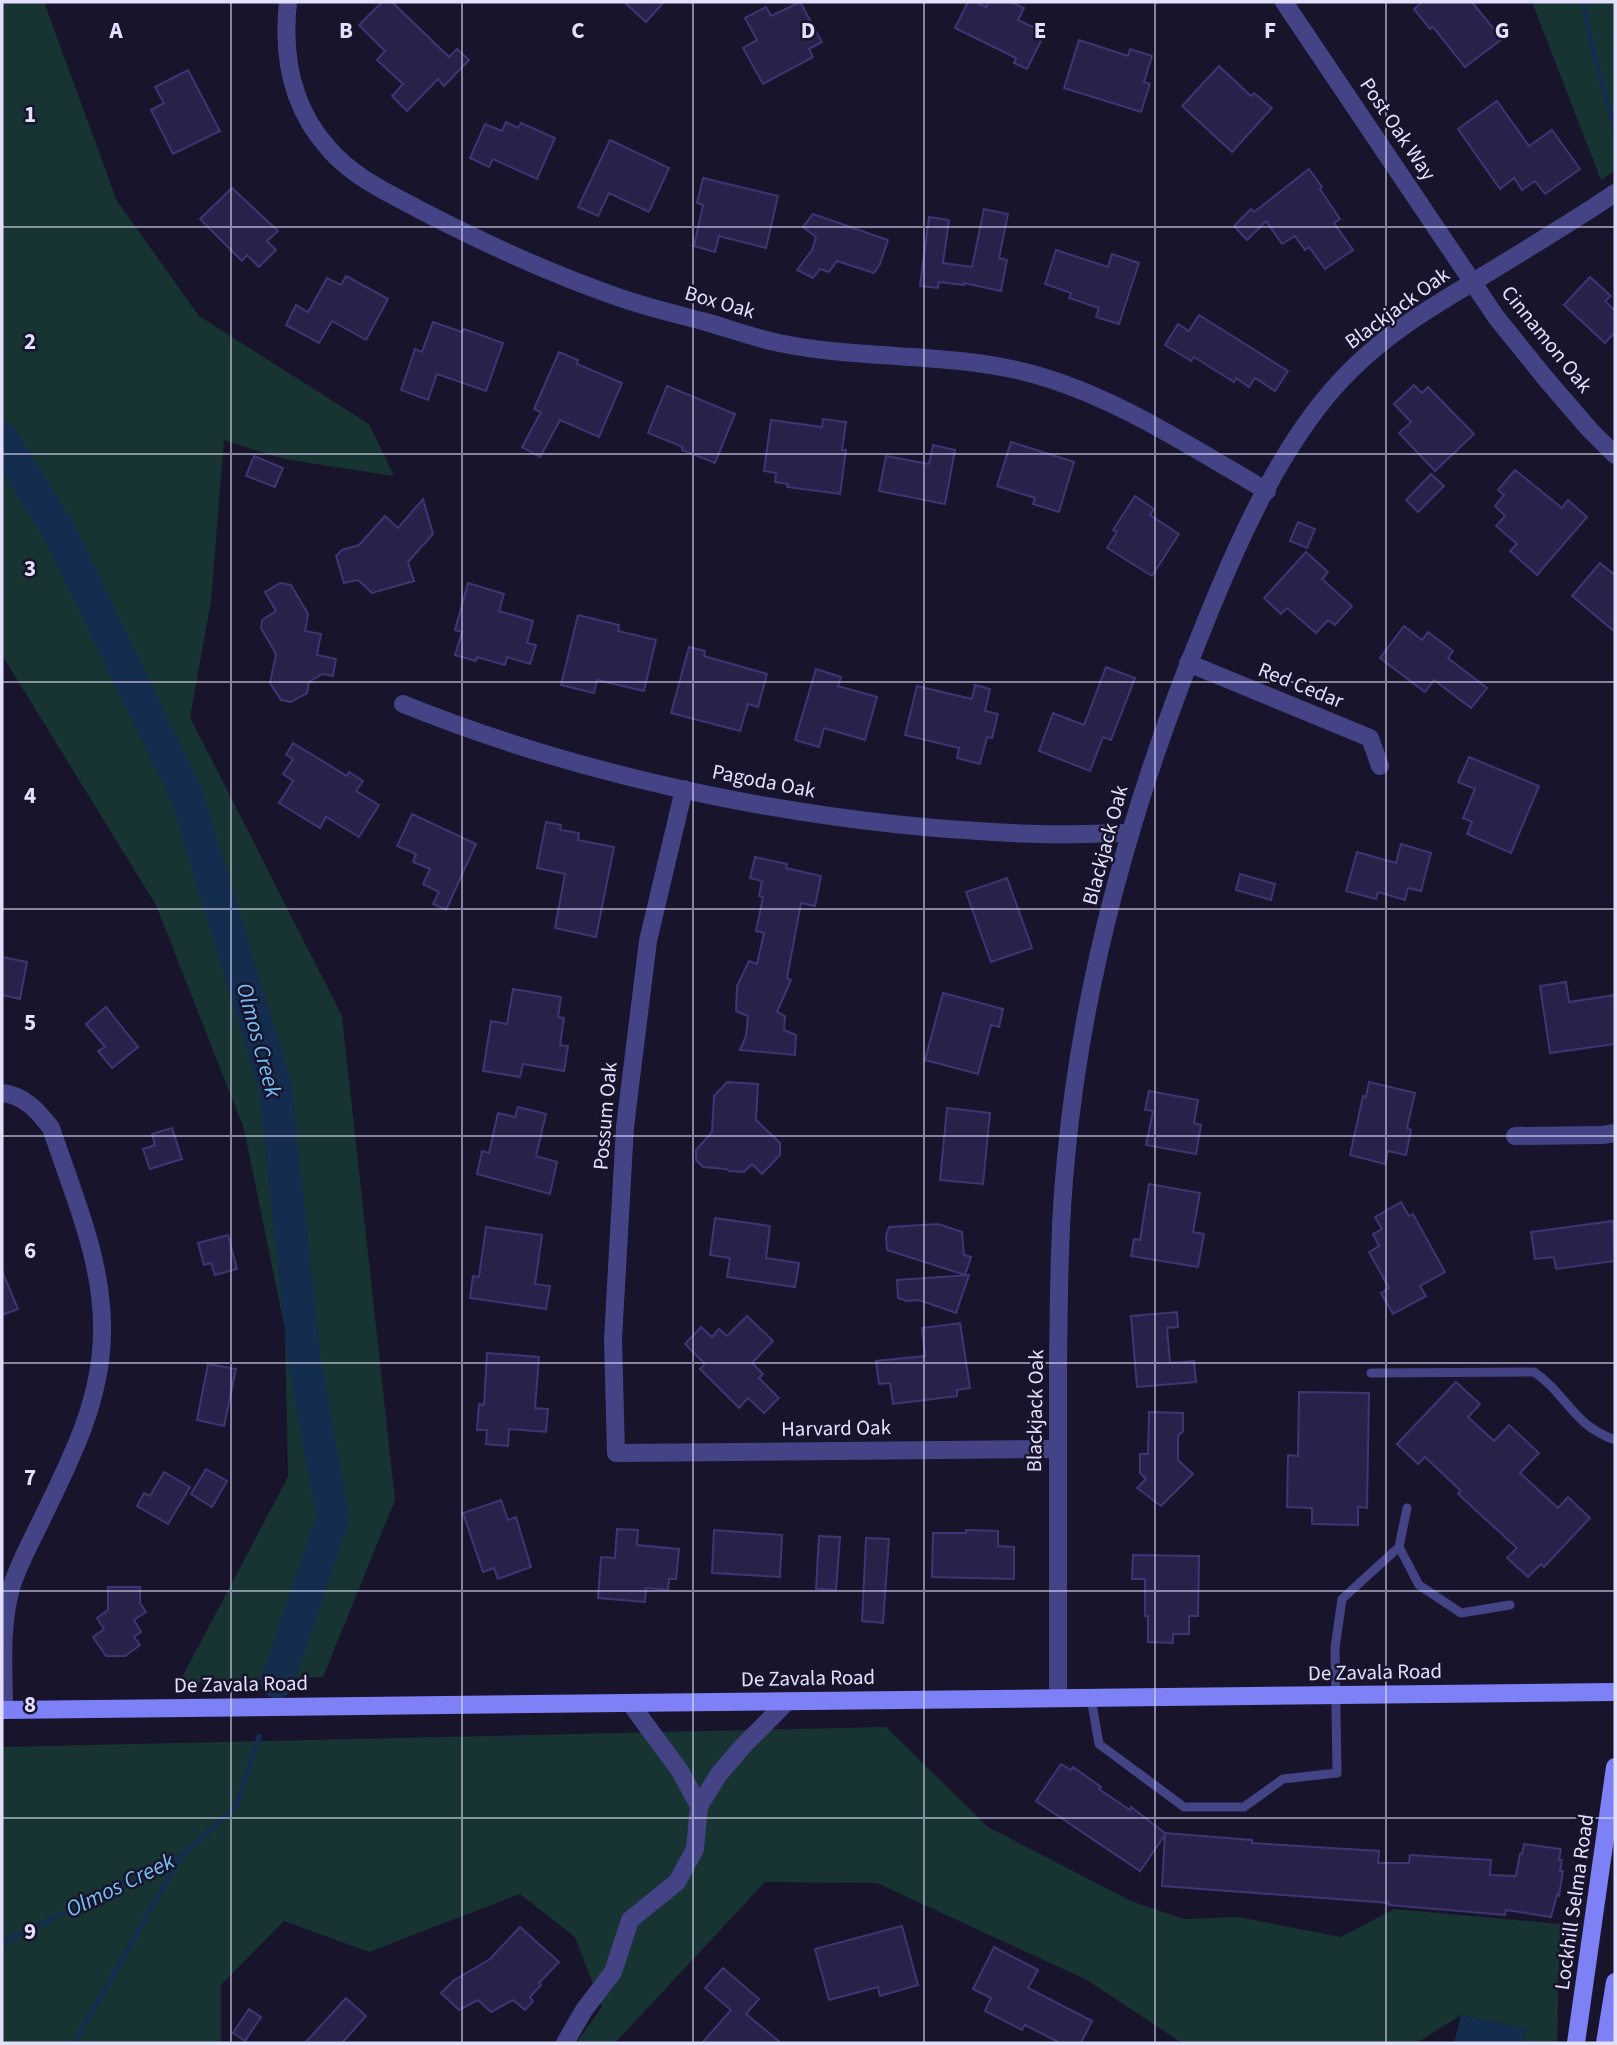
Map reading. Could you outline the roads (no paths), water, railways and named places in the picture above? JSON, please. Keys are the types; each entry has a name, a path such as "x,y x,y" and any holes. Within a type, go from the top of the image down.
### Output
{"main road":[{"name":"De Zavala Road","path":"3,1710 1615,1692"},
{"name":"Lockhill Selma Road","path":"1577,2043 1615,1767"},
{"path":"1605,2043 1615,1982"}],"street":[{"name":"Box Oak","path":"288,2 284,32 288,68 299,103 318,135 342,163 372,184 478,240 616,297 780,343 973,362 1058,382 1106,401 1152,424 1267,491"},
{"name":"Post Oak Way","path":"1284,2 1473,282"},
{"name":"Blackjack Oak","path":"1058,1698 1060,1235 1066,1153 1094,975 1130,833 1188,663 1228,566 1297,435 1322,401 1350,370 1381,342 1415,317 1615,193"},
{"name":"Cinnamon Oak","path":"1473,282 1496,317 1546,379 1615,455"},
{"name":"Red Cedar","path":"1188,663 1370,738 1380,766"},
{"name":"Pagoda Oak","path":"403,704 449,722 552,755 684,789 821,815 915,826 1039,834 1130,833"},
{"name":"Possum Oak","path":"616,1453 613,1339 625,1127 648,941 684,789"},
{"path":"2,1093 25,1100 40,1113 51,1128 93,1254 102,1332 101,1357 90,1412 76,1450 18,1569 9,1597 4,1640 3,1710"},
{"path":"1515,1136 1615,1133"},
{"name":"Harvard Oak","path":"616,1453 1057,1448"},
{"path":"565,2043 584,2010 613,1972 630,1920 677,1882 695,1849 699,1806 719,1774 788,1701"},
{"path":"630,1703 680,1771 699,1806"}],"lane":[{"path":"1371,1373 1534,1373 1548,1381 1582,1422 1615,1440"},
{"path":"1091,1698 1099,1744 1184,1807 1244,1807 1283,1779 1337,1773 1335,1648 1342,1599 1399,1547 1407,1508"},
{"path":"1399,1547 1419,1585 1461,1613 1510,1605"}],"water":[{"path":"1461,2015 1527,2029 1522,2043 1454,2043"}],"waterway":[{"path":"1583,2 1593,51 1615,129"},
{"name":"Olmos Creek","path":"2,439 60,533 187,796 275,1086 305,1365 333,1517 277,1682"},
{"name":"Olmos Creek","path":"2,1943 181,1856 236,1807 259,1736"},
{"path":"74,2043 180,1858"}]}
